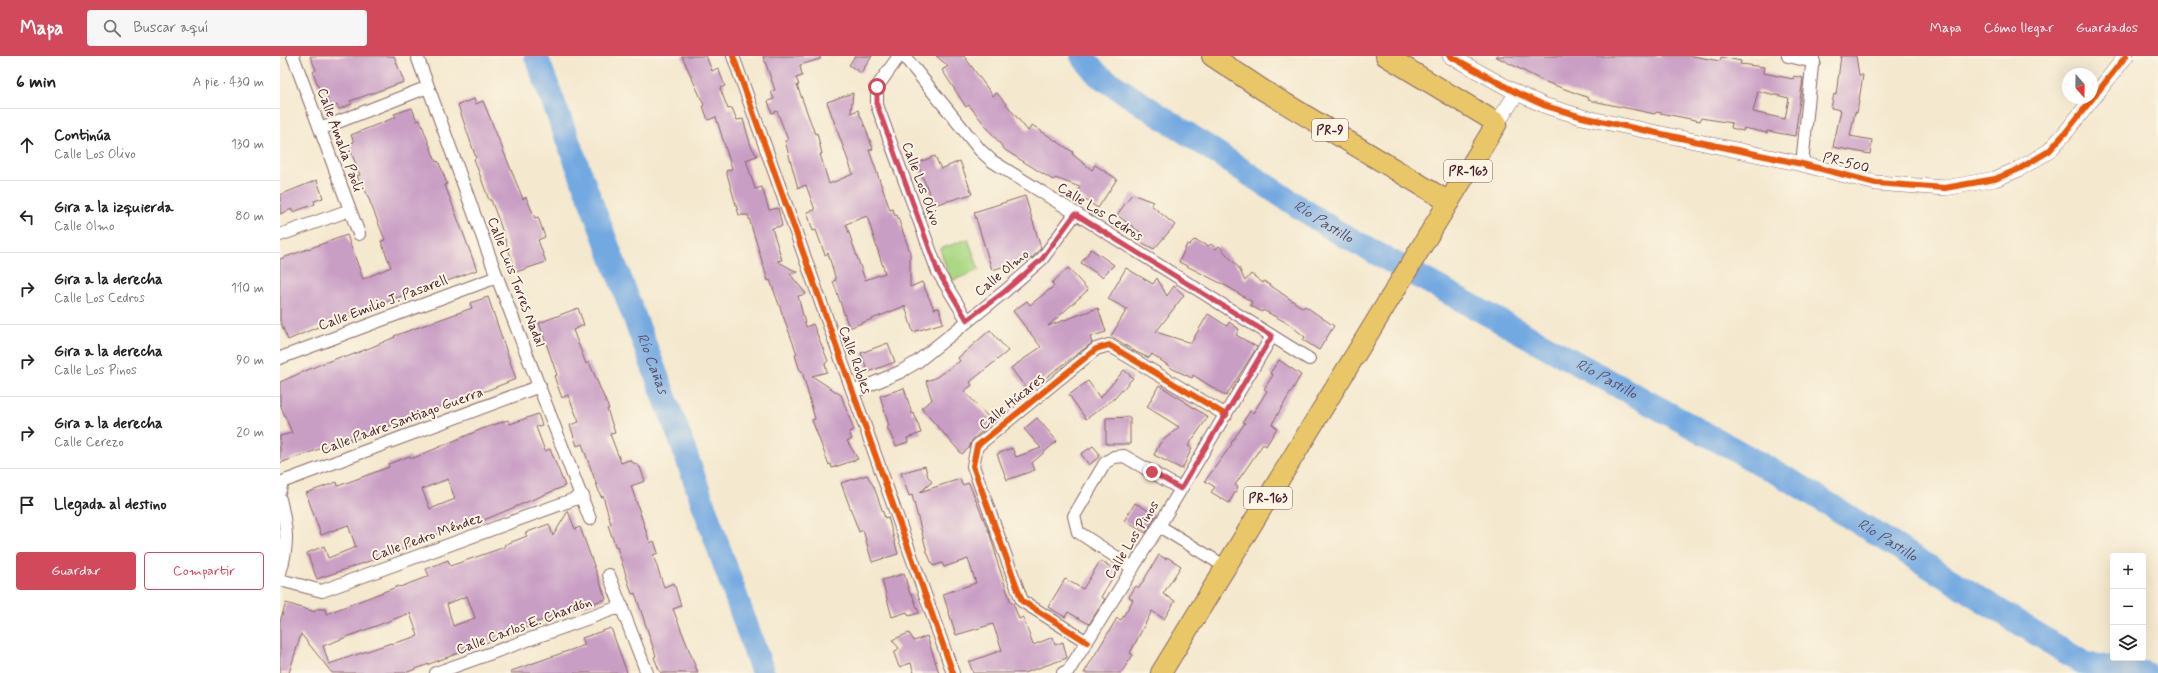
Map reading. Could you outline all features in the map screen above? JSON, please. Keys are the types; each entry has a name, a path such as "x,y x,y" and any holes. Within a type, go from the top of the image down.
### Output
{"highway":[{"name":"PR-9","path":"1212,56 1262,90 1449,202"},
{"path":"1386,56 1497,123"},
{"name":"PR-163","path":"1161,673 1497,123"}],"street":[{"name":"Calle Amalia Paoli","path":"293,56 359,234"},
{"name":"Calle Luis Torres Nadal","path":"417,56 498,277 590,519"},
{"name":"Calle Robles","path":"733,56 953,673"},
{"name":"Calle Los Olivo","path":"898,56 877,87 877,105 938,272 967,320"},
{"name":"Calle Los Cedros","path":"904,56 980,150 992,161 1309,359"},
{"name":"PR-500","path":"1450,56 1517,93 1546,106 1582,117 1802,164 1876,183 1912,187 1959,187 1995,180 2019,169 2048,151 2066,132 2126,56"},
{"path":"1788,56 1814,59 1802,164"},
{"path":"320,129 428,88"},
{"name":"PR-163","path":"1497,123 1517,93"},
{"path":"280,235 350,210"},
{"name":"Calle Olmo","path":"853,392 900,372 917,362 967,320 1004,292 1042,259 1075,214"},
{"name":"Calle Emilio J. Pasarell","path":"280,358 498,277"},
{"name":"Calle Los Pinos","path":"1063,673 1069,670 1133,568 1272,336"},
{"name":"Calle Húcares","path":"1087,642 1022,601 973,466 977,446 1096,349 1109,345 1226,415"},
{"name":"Calle Padre Santiago Guerra","path":"280,490 282,482 540,386"},
{"path":"1133,568 1078,532 1074,516 1105,463 1114,457 1124,456 1181,489"},
{"name":"Calle Pedro Méndez","path":"280,580 322,591 582,496"},
{"path":"280,499 287,530 286,555 280,573"},
{"path":"1159,526 1226,567"},
{"path":"609,575 647,673"},
{"name":"Calle Carlos E. Chardón","path":"436,673 622,606"}],"green space":[{"path":"968,239 979,270 951,281 940,249"}],"building":[{"path":"310,56 394,56 404,82 350,101 352,104 339,109 337,105 330,107 324,89 320,91 313,72 316,70"},
{"path":"682,56 706,56 712,71 718,68 725,86 720,88 728,109 732,108 737,120 743,119 751,146 757,156 746,160 755,189 762,187 769,210 778,208 782,226 772,228 782,260 777,261 797,272 790,274 806,294 798,296 806,327 813,324 828,361 825,364 827,372 812,376 841,395 854,430 849,432 852,439 847,441 858,459 832,468 831,464 829,465 812,420 815,419 802,371 800,371 795,355 797,354 770,280 768,281 748,215 739,215 726,171 732,169 716,117 708,120 703,106 704,105"},
{"path":"763,56 820,56 820,59 800,65 802,76 796,78 799,85 797,85 815,134 817,133 822,154 820,154 829,184 853,174 827,102 853,93 851,113 858,110 873,149 869,150 890,210 893,209 895,216 897,215 910,252 910,287 922,282 934,309 939,308 943,323 913,332 905,306 849,328 833,281 836,280 828,253 825,255 816,230 813,231 807,212 815,210 806,185 798,188 785,141 788,140 777,111 772,113 768,101 774,99 771,91 775,90","holes":["867,216 885,273 865,280 846,224"]},
{"path":"855,56 872,56 861,73 849,65"},
{"path":"936,56 964,56 993,96 997,93 1028,131 1032,125 1073,152 1072,154 1092,170 1095,165 1117,179 1098,208 1076,194 1080,187 1055,178 1053,180 1005,150 969,105 966,107 942,70 948,66"},
{"path":"1495,56 1693,56 1720,61 1721,57 1741,61 1740,64 1764,67 1763,73 1793,79 1794,76 1803,78 1795,136 1767,131 1767,133 1744,128 1743,131 1731,128 1732,123 1701,118 1700,121 1656,112 1655,114 1588,100 1589,98 1543,81","holes":["1758,91 1789,98 1785,119 1753,112"]},
{"path":"1841,56 1856,56 1859,75 1863,75 1857,113 1855,112 1850,136 1872,140 1870,154 1833,147 1841,110 1831,108 1834,94 1836,95"},
{"path":"474,99 476,104 483,101 523,199 526,197 535,218 538,217 545,237 538,240 546,262 516,272 499,221 491,200 489,200 474,159 476,158 458,105"},
{"path":"412,108 417,121 420,120 436,162 438,161 442,170 447,184 445,185 477,270 434,286 433,284 337,322 336,319 288,340 280,321 280,259 347,235 363,279 391,267 381,241 385,240 363,184 361,185 357,176 360,175 348,144 354,142 351,135 396,117 394,114"},
{"path":"935,156 941,169 960,161 972,194 934,205 917,163"},
{"path":"317,180 323,198 314,201 315,204 293,212 292,209 280,214 280,195"},
{"path":"1132,194 1153,202 1151,205 1175,225 1154,249 1141,242 1145,236 1117,215"},
{"path":"1025,196 1041,248 1032,258 992,270 974,212"},
{"path":"1194,240 1209,246 1211,244 1216,249 1219,246 1239,268 1245,281 1251,274 1263,283 1264,281 1303,308 1305,306 1334,326 1319,350 1303,340 1305,337 1289,324 1263,310 1262,312 1250,305 1252,302 1230,288 1179,262 1187,244 1189,245"},
{"path":"1091,249 1114,265 1102,277 1081,263"},
{"path":"1068,268 1088,290 1048,326 1098,308 1106,332 1090,337 1092,343 1028,391 1011,368 1041,347 1013,311 1027,301 1030,305 1054,286 1052,283"},
{"path":"1126,268 1153,284 1157,278 1167,296 1174,286 1184,295 1156,332 1191,343 1208,314 1227,326 1229,322 1239,329 1236,335 1257,347 1226,396 1193,375 1192,378 1173,369 1152,354 1149,358 1136,352 1111,336 1127,309 1108,299"},
{"path":"488,297 516,379 450,405 450,403 420,414 421,416 400,424 400,422 351,441 350,438 280,463 280,436 292,433 280,404 280,382 319,365 343,356 344,358 372,347 395,337 394,336 472,308 470,303"},
{"path":"578,308 584,325 573,330 586,364 589,362 609,409 607,409 615,433 610,434 621,463 629,460 640,467 645,481 631,486 650,543 654,541 658,553 653,555 664,587 674,583 681,606 673,609 698,673 661,673 659,670 654,657 656,656 635,593 632,594 617,547 616,548 608,525 611,524 603,496 601,497 582,444 577,446 570,425 579,422 568,395 562,398 554,376 557,375 539,323"},
{"path":"990,330 1008,351 970,382 972,385 964,391 993,422 972,440 969,448 962,454 921,408 932,400 926,381 935,378 960,361 958,358"},
{"path":"888,343 895,362 868,372 861,353"},
{"path":"1279,360 1301,375 1272,424 1277,428 1266,446 1263,444 1235,485 1238,487 1229,503 1211,492 1215,487 1205,481 1232,444 1231,443 1245,423 1243,422 1250,411 1253,413 1267,391 1264,389 1273,375 1270,373"},
{"path":"1124,370 1133,378 1114,399 1086,419 1069,395 1088,381 1100,398"},
{"path":"1159,385 1208,417 1188,446 1192,448 1182,469 1154,455 1160,443 1179,427 1147,407"},
{"path":"904,388 912,414 914,413 921,433 907,438 908,442 896,446 887,427 889,426 880,396"},
{"path":"538,414 542,425 536,427 545,451 550,449 565,486 474,525 473,522 410,543 411,546 317,579 307,553 324,546 328,558 356,547 348,525 321,535 306,493 337,482 338,486 389,467 388,464 410,456 411,459 482,429 508,420 510,424","holes":["448,479 455,499 430,509 422,489"]},
{"path":"1130,417 1130,444 1106,444 1106,418"},
{"path":"1037,418 1057,441 1032,463 1035,470 1007,480 997,454 1012,448 1016,457 1041,448 1024,429"},
{"path":"1093,446 1099,453 1099,457 1089,465 1081,454"},
{"path":"925,466 928,477 932,482 920,492 960,479 962,485 969,483 990,535 1011,603 1013,603 1019,619 1023,617 1033,645 1053,637 1055,645 1063,642 1067,658 1024,673 973,673 969,662 1002,650 993,624 956,635 943,594 976,583 968,559 944,567 942,563 933,566 927,552 912,495 909,496 901,473"},
{"path":"867,475 874,487 885,518 888,517 898,554 872,562 863,530 859,532 841,483"},
{"path":"1135,503 1156,515 1146,533 1124,521"},
{"path":"568,511 575,529 580,527 606,599 555,615 531,626 405,673 332,673 301,634 289,673 280,673 280,621 286,603 315,612 315,609 325,609 326,614 429,576 426,569 448,560 450,566 505,547 504,545 527,536 525,533 549,524 553,536","holes":["467,596 475,618 453,626 447,604","410,613 418,636 391,643 329,664 323,646"]},
{"path":"1159,555 1166,559 1167,557 1181,566 1163,594 1175,601 1164,619 1152,611 1130,653 1133,655 1121,673 1084,673 1117,618 1121,620 1133,600 1129,597 1136,586 1139,588"},
{"path":"1100,561 1117,570 1101,597 1105,599 1089,624 1068,612 1065,617 1048,607 1065,579 1083,589"},
{"path":"904,574 910,594 912,594 919,613 909,616 907,612 892,617 882,580"},
{"path":"611,628 627,673 511,673 511,671 585,645 582,638"},
{"path":"909,633 914,641 927,636 939,673 914,673 911,663 899,667 894,653 899,648 892,640"}],"waterway":[{"name":"Río Cañas","path":"536,56 677,430 763,673"},
{"name":"Río Pastillo","path":"1082,56 1098,75 1334,230 1795,483 2085,664 2145,673"}],"cycle path":[{"path":"733,56 953,673"},
{"path":"1450,56 1517,93 1546,106 1582,117 1802,164 1876,183 1945,188 1995,179 2019,169 2049,151 2066,132 2126,56"},
{"path":"1087,642 1022,601 973,466 977,446 1096,349 1109,345 1226,415"}],"route":[{"path":"877,87 877,105 906,189 938,272 967,320 1004,292 1042,259 1075,214 1272,336 1181,489 1152,472"}]}
